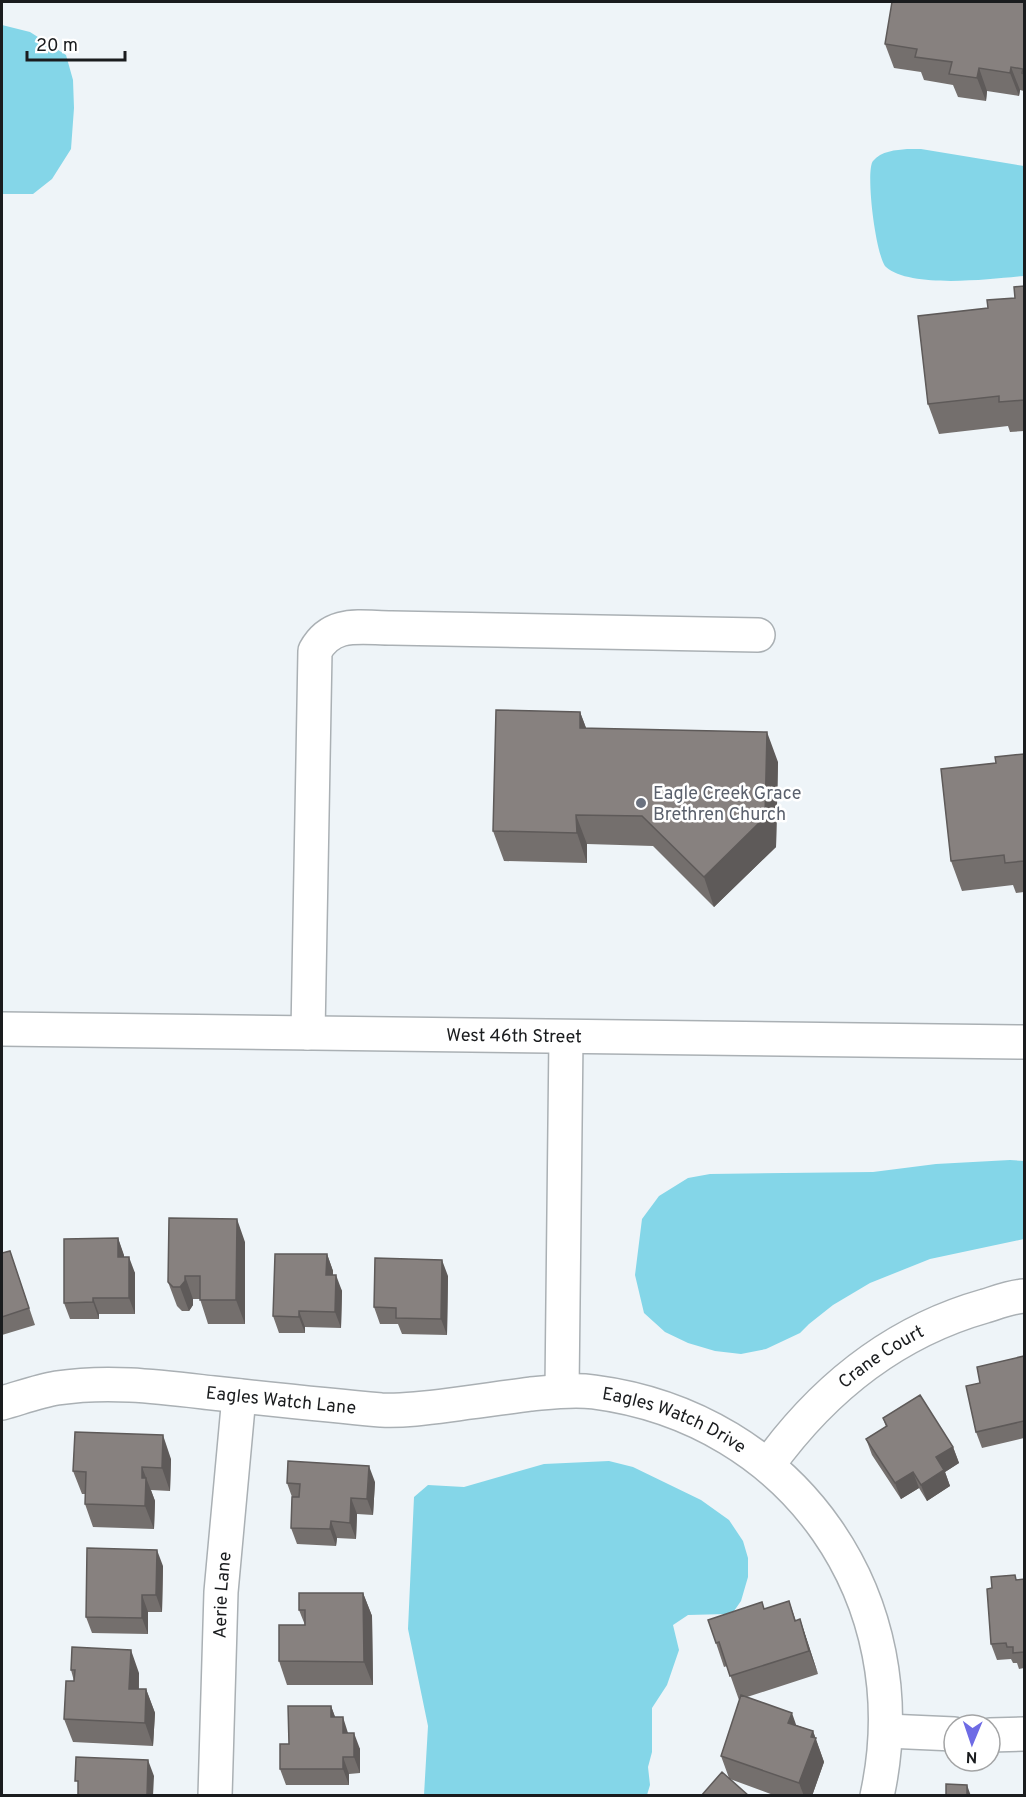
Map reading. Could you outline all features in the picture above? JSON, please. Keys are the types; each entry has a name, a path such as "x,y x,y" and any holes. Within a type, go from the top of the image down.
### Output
{"street":[{"path":"308,1033 315,651 321,640 331,632 345,628 758,635"},
{"name":"West 46th Street","path":"2,1029 1024,1042"},
{"path":"562,1390 566,1037"},
{"name":"Crane Court","path":"768,1465 816,1406 839,1385 888,1348 957,1314 1024,1296"},
{"name":"Eagles Watch Lane","path":"2,1403 55,1388 97,1384 134,1384 395,1410 562,1390"},
{"name":"Eagles Watch Drive","path":"562,1390 594,1392 656,1404 686,1416 742,1447 768,1465 800,1496 828,1532 858,1585 878,1642 886,1702 887,1731 884,1763 877,1796"},
{"name":"Aerie Lane","path":"215,1796 220,1621 239,1396"},
{"path":"887,1731 942,1733"},
{"path":"1002,1735 1024,1734"}],"water":[{"path":"2,25 30,32 66,55 73,80 74,108 71,149 52,179 33,194 2,194"},
{"path":"907,149 921,149 1024,166 1024,276 952,281 932,280 898,274 886,267 875,232 870,181 871,168 873,161 880,155"},
{"path":"1024,1161 1024,1239 930,1259 870,1283 833,1305 800,1333 766,1349 741,1354 715,1351 688,1343 665,1332 644,1313 635,1275 642,1219 659,1196 688,1178 710,1174 873,1172 936,1164"},
{"path":"609,1461 633,1467 701,1500 729,1520 743,1541 748,1558 748,1577 741,1601 734,1611 727,1614 688,1615 673,1625 679,1650 667,1685 652,1708 652,1752 648,1767 650,1785 647,1795 424,1795 428,1726 408,1629 414,1497 428,1485 464,1487 544,1464"}],"building":[{"path":"892,2 1024,2 1024,74 1023,69 1011,67 1010,73 979,68 977,78 949,74 952,62 915,57 917,49 885,44"},
{"path":"1024,286 1024,400 999,402 999,396 928,404 918,316 988,308 987,300 1015,298 1014,287"},
{"name":"Eagle Creek Grace Brethren Church","path":"496,710 580,712 580,728 767,732 765,817 704,877 642,816 576,815 577,833 493,831"},
{"path":"1024,754 1024,861 1005,863 1004,855 951,861 941,769 996,763 995,757"},
{"path":"169,1218 237,1219 236,1300 200,1300 200,1276 185,1276 185,1281 180,1287 173,1287 168,1282"},
{"path":"118,1238 118,1257 129,1257 129,1298 93,1298 93,1302 64,1303 64,1239"},
{"path":"10,1251 29,1308 2,1317 2,1253"},
{"path":"275,1254 327,1254 326,1275 336,1275 335,1312 299,1311 299,1317 273,1316"},
{"path":"375,1258 442,1260 441,1319 396,1318 396,1308 374,1307"},
{"path":"1024,1356 1024,1421 976,1432 966,1386 980,1383 977,1367"},
{"path":"920,1395 953,1447 936,1457 944,1470 921,1485 913,1472 895,1483 866,1439 887,1426 883,1418"},
{"path":"75,1432 163,1435 162,1468 142,1467 142,1478 146,1478 145,1506 85,1504 86,1472 73,1471"},
{"path":"288,1461 369,1466 367,1499 351,1498 350,1523 331,1521 330,1529 291,1528 292,1497 299,1497 300,1484 287,1483"},
{"path":"87,1548 157,1550 156,1595 142,1595 142,1618 86,1617"},
{"path":"1015,1575 1016,1580 1024,1579 1024,1652 1013,1653 1013,1647 1007,1647 1006,1643 991,1644 987,1589 992,1588 991,1577"},
{"path":"299,1593 363,1593 364,1662 279,1661 279,1625 305,1625 305,1610 299,1610"},
{"path":"789,1601 795,1621 800,1619 809,1651 730,1676 719,1642 716,1643 708,1620 762,1602 764,1609"},
{"path":"72,1647 131,1650 129,1689 146,1689 145,1723 64,1719 66,1681 74,1681 75,1670 71,1670"},
{"path":"741,1695 792,1713 788,1723 813,1731 811,1737 816,1738 799,1783 721,1756"},
{"path":"288,1706 331,1706 331,1717 343,1717 343,1733 354,1733 354,1757 343,1757 343,1769 280,1769 280,1744 289,1744"},
{"path":"76,1757 148,1760 147,1796 78,1796 78,1781 75,1781"},
{"path":"722,1772 749,1796 701,1796"},
{"path":"946,1784 967,1785 967,1796 946,1796"}],"place":[{"name":"Eagle Creek Grace Brethren Church","path":"641,803"}]}
